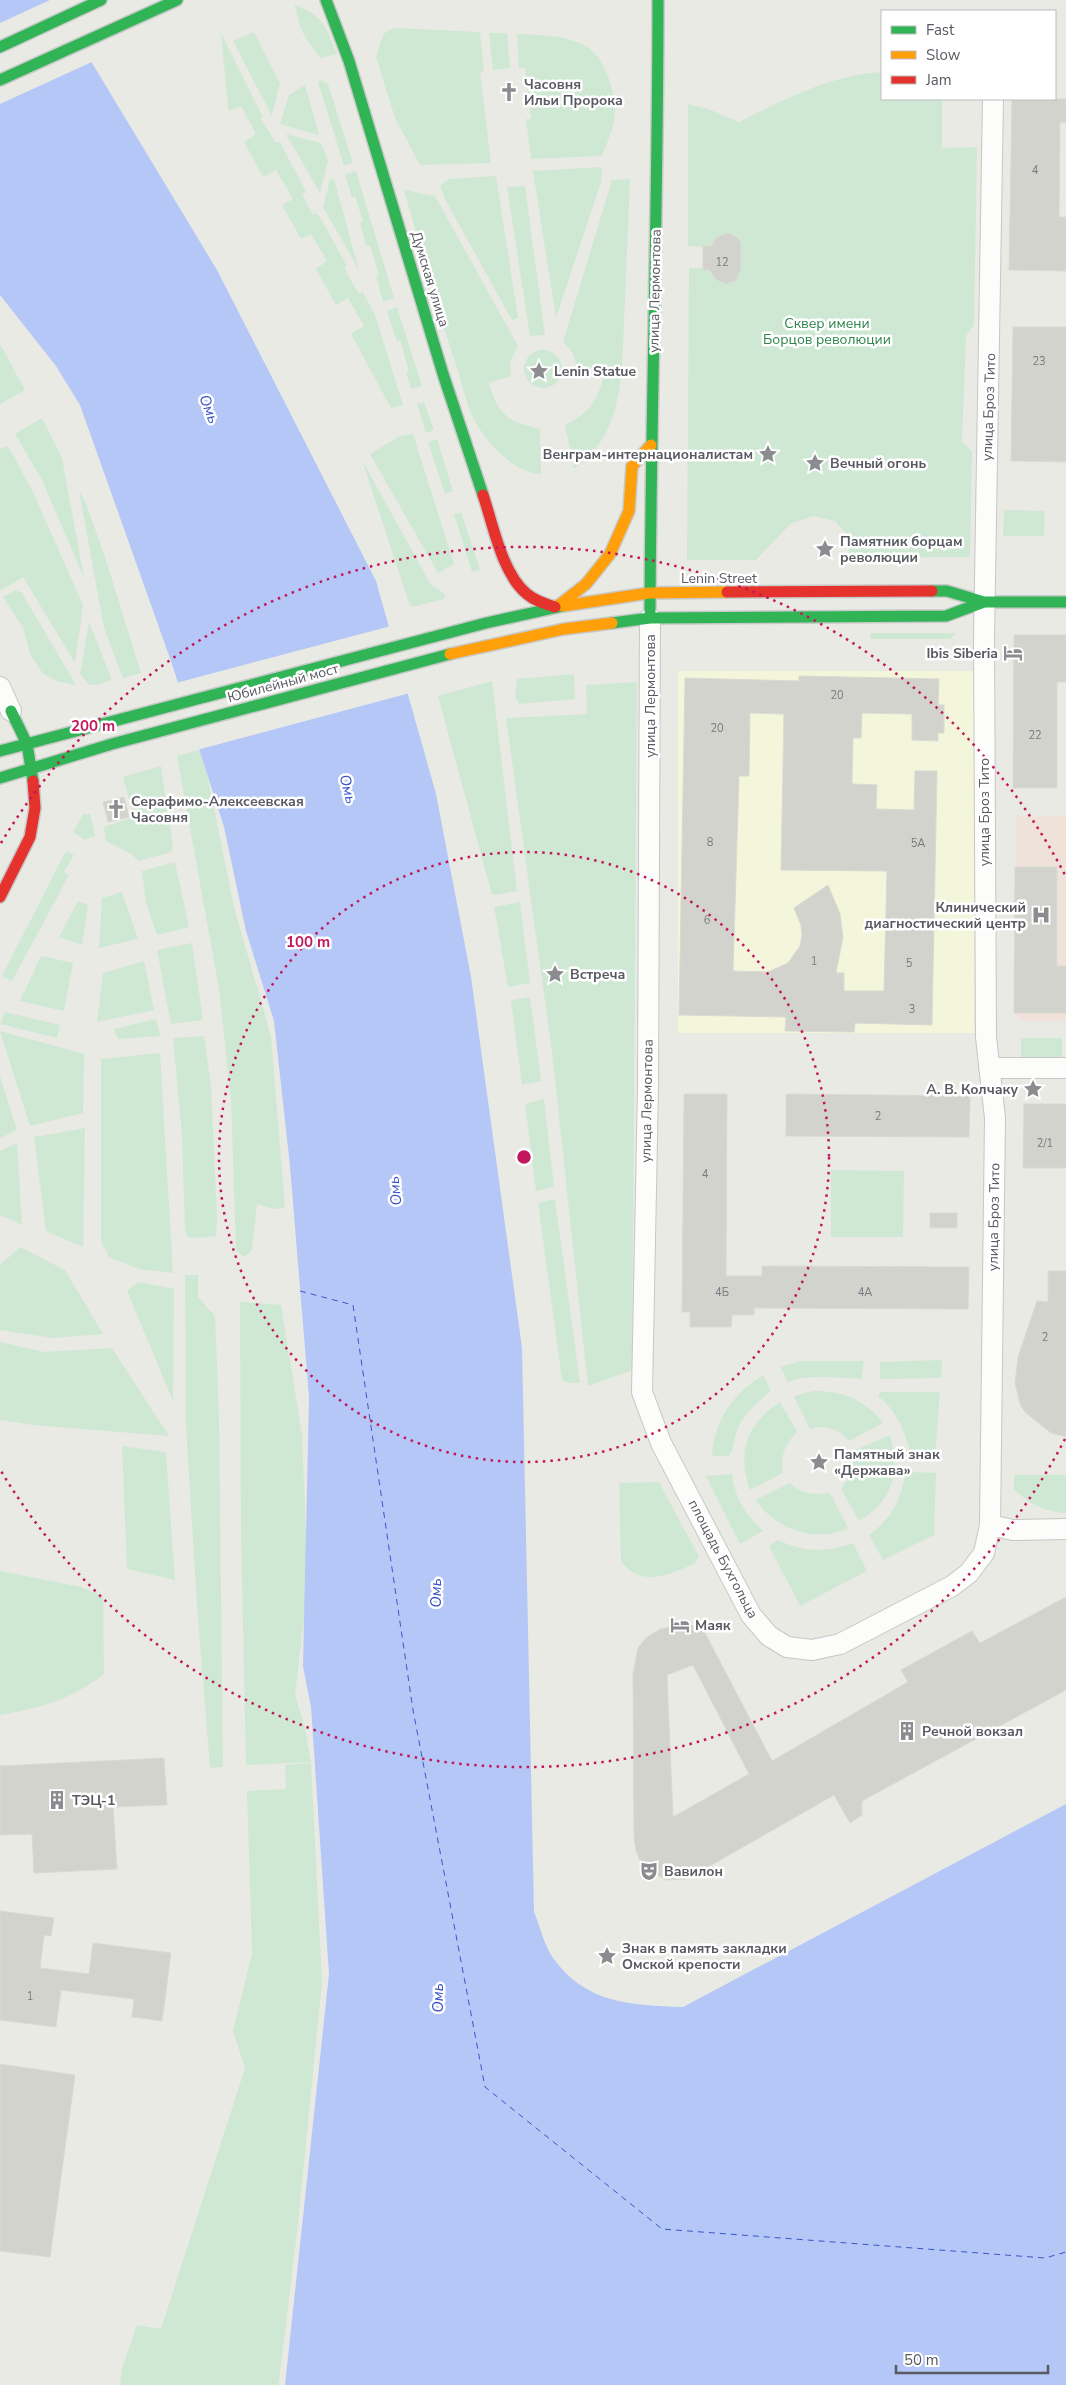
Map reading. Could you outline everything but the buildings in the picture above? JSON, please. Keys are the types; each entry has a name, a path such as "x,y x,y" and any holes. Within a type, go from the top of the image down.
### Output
{"main road":[{"path":"0,47 101,0"},
{"path":"0,80 177,0"},
{"name":"Думская улица","path":"326,0 348,61 443,374 507,566"},
{"name":"улица Лермонтова","path":"650,618 651,444 658,174 658,0"},
{"path":"507,566 522,592 528,597 555,607 586,584 610,554 629,511 632,466 651,444"},
{"path":"507,566 507,593"},
{"name":"Lenin Street","path":"456,631 555,607 649,593 947,591 984,602 1066,602"},
{"name":"Lenin Street","path":"461,651 564,629 650,618 946,616 984,602"},
{"path":"486,623 499,610"},
{"name":"Юбилейный мост","path":"27,744 456,631"},
{"name":"Юбилейный мост","path":"32,769 112,744 461,651"},
{"path":"0,897 30,837 35,808 32,769 27,744 11,711"},
{"path":"0,751 27,744"},
{"path":"0,778 32,769"}],"street":[{"name":"улица Броз Тито","path":"990,1525 995,1118 986,1037 984,602 990,375 993,100"},
{"name":"улица Лермонтова","path":"642,1392 648,1088 650,618"},
{"path":"0,687 11,711"},
{"path":"989,1068 1066,1068"},
{"name":"площадь Бухгольца","path":"642,1392 661,1442 750,1614 769,1636 787,1647 812,1650 840,1644 952,1586 969,1573 984,1554 990,1525"},
{"path":"990,1525 1013,1530 1066,1530"}],"shaded area":[{"path":"678,671 974,671 974,1033 678,1033"},
{"name":"Клинический диагностический центр","path":"1016,816 1066,816 1066,1021 1023,1021 1014,1013"}],"green space":[{"path":"294,4 318,18 326,28 337,54 321,58 303,33"},
{"path":"397,28 480,32 484,71 480,72 491,163 420,165 395,118 376,57 383,35 388,30"},
{"path":"254,32 280,83 272,116 233,41"},
{"path":"221,33 263,117 261,119 276,143 280,142 306,192 302,194 313,215 317,213 321,219 347,266 344,268 359,294 363,292 375,315 403,405 391,408 351,334 364,326 348,298 336,305 316,269 327,261 311,234 301,239 282,205 293,199 276,170 263,177 244,142 256,134 241,106 230,111 228,108"},
{"path":"489,33 507,33 510,68 493,70"},
{"path":"517,34 552,36 578,42 593,51 599,58 608,75 615,103 615,117 602,156 531,159 526,119 531,119 525,67 519,68"},
{"name":"Сквер имени Борцов революции","path":"881,72 881,100 942,100 942,148 977,147 974,325 966,336 962,442 972,451 970,557 849,558 848,536 835,521 813,516 790,524 756,560 687,560 689,268 703,268 703,247 688,246 688,104 711,110 739,122 791,97 826,83 863,74"},
{"path":"321,80 328,84 353,163 344,166 318,82"},
{"path":"305,85 319,135 280,124 289,95"},
{"path":"286,134 321,143 328,160 320,193"},
{"path":"602,167 601,182 556,318 533,171"},
{"path":"356,171 394,298 383,302 376,276 379,275 370,245 366,246 360,223 363,221 355,196 352,198 345,174"},
{"path":"496,176 518,318 512,320 446,201 440,186 449,179"},
{"path":"334,179 359,270 323,207 330,180"},
{"path":"630,179 622,369 578,369 572,352 563,342 612,180"},
{"path":"525,186 545,335 530,336 507,187"},
{"path":"404,190 435,196 518,346 510,363 511,376 489,383 496,403 506,415 512,420 540,429 541,474 522,469 504,457 489,442 474,419 443,324"},
{"path":"397,307 422,386 411,389 406,372 409,371 400,340 397,342 387,311"},
{"path":"0,344 25,390 0,404"},
{"path":"543,350 556,356 562,369 556,382 543,388 530,382 524,369 530,356"},
{"path":"621,378 616,405 608,429 594,451 574,469 565,425 579,417 590,407 601,387 603,379"},
{"path":"424,402 434,430 426,433 417,404"},
{"path":"42,418 62,458 84,578 42,480 15,434"},
{"path":"413,434 454,564 438,573 370,454 400,436"},
{"path":"437,439 453,491 445,494 428,442"},
{"path":"8,446 32,490 83,605 75,663 23,577 0,591 0,449"},
{"path":"362,460 431,585 445,594 444,599 412,607 409,603"},
{"path":"79,491 85,501 105,557 141,673 123,678 104,628"},
{"path":"1004,510 1045,511 1044,536 1003,536"},
{"path":"461,512 480,570 472,572 454,514"},
{"path":"15,590 22,593 76,685 59,682 43,674 30,654 23,628 3,597"},
{"path":"89,622 112,680 89,685 80,674"},
{"path":"871,633 956,633 950,639 870,639"},
{"path":"574,674 575,699 519,704 515,697 517,679"},
{"path":"492,681 517,891 494,895 492,895 438,696"},
{"path":"637,682 632,1370 588,1386 552,1052 506,718 587,714 586,685"},
{"path":"202,749 234,907 271,1036 285,1208 273,1209 257,1204 252,1250 244,1257 236,1250 231,1099 219,989 177,756"},
{"path":"161,766 173,847 171,852 139,861 131,854 106,841 104,827 134,817 123,777"},
{"path":"83,814 90,814 95,836 84,840 73,832"},
{"path":"66,851 74,855 64,872 69,875 12,981 2,976"},
{"path":"175,862 189,927 157,935 146,903 142,871"},
{"path":"122,892 138,939 99,948 102,898"},
{"path":"78,901 88,905 82,945 59,937"},
{"path":"520,902 530,983 508,987 494,907"},
{"path":"192,943 203,1020 171,1024 157,950"},
{"path":"41,956 73,963 64,1011 20,1001"},
{"path":"144,961 154,1010 97,1022 103,973"},
{"path":"530,997 541,1081 522,1085 511,1000"},
{"path":"5,1012 60,1025 57,1038 0,1024"},
{"path":"156,1019 160,1036 118,1039 114,1029"},
{"path":"0,1031 84,1054 83,1113 30,1126"},
{"path":"204,1036 211,1086 217,1218 216,1236 201,1238 187,1237 185,1228 182,1135 173,1038"},
{"path":"1021,1038 1062,1038 1062,1057 1021,1057"},
{"path":"160,1053 173,1273 139,1269 109,1257 101,1241 101,1059"},
{"path":"0,1076 17,1130 0,1138"},
{"path":"544,1099 554,1187 536,1191 525,1104"},
{"path":"85,1128 83,1247 46,1231 34,1137"},
{"path":"17,1143 22,1225 0,1215 0,1151"},
{"path":"831,1170 904,1171 903,1237 831,1237"},
{"path":"555,1199 580,1383 570,1383 562,1380 538,1203"},
{"path":"20,1247 65,1270 103,1334 54,1338 0,1330 0,1265"},
{"path":"185,1275 198,1275 198,1297 215,1316 219,1417 223,1767 210,1768 197,1606 186,1426"},
{"path":"138,1282 174,1289 173,1401 127,1291"},
{"path":"240,1302 281,1305 302,1435 308,1583 295,1695 305,1728 311,1762 246,1765 241,1533"},
{"path":"0,1342 44,1352 112,1348 169,1436 33,1425 0,1420"},
{"path":"942,1360 941,1378 880,1379 880,1362"},
{"path":"800,1361 864,1361 861,1379 815,1377 788,1382 780,1367"},
{"path":"763,1375 771,1391 743,1419 737,1430 730,1454 728,1456 712,1456 717,1431 727,1409 734,1399 752,1382"},
{"path":"815,1391 825,1391 853,1398 869,1408 883,1423 849,1441 840,1433 826,1427 810,1429 794,1397"},
{"path":"880,1392 940,1392 935,1455 911,1454 899,1422 890,1408 878,1396"},
{"path":"780,1402 797,1432 789,1441 784,1451 782,1461 783,1473 750,1490 744,1464 747,1440 759,1420"},
{"path":"890,1435 894,1462 894,1474 891,1485 880,1504 859,1521 841,1489 852,1473 853,1451"},
{"path":"122,1446 166,1452 175,1580 127,1569"},
{"path":"910,1472 936,1473 934,1535 883,1560 869,1535 893,1510 900,1495 905,1476"},
{"path":"732,1474 738,1499 763,1531 740,1544 706,1476"},
{"path":"1014,1475 1066,1475 1066,1513 1044,1509 1025,1499 1014,1489"},
{"path":"659,1482 699,1557 694,1564 674,1572 655,1577 646,1577 629,1569 621,1561 619,1483"},
{"path":"790,1483 794,1487 808,1493 830,1493 848,1528 835,1533 822,1534 809,1534 797,1531 774,1519 755,1500"},
{"path":"778,1540 796,1547 815,1550 825,1550 853,1543 867,1571 800,1606 769,1546"},
{"path":"0,1571 81,1587 103,1596 104,1674 67,1697 55,1702 0,1715"},
{"path":"311,1763 322,1982 298,2224 279,2382 278,2385 120,2385 122,2368 137,2325 161,2329 245,2068 233,2031 252,1953 247,1791 286,1789 285,1765"}],"water":[{"name":"Омь","path":"0,0 54,0 217,270 376,581 436,794 471,977 522,1348 534,1912 547,1947 553,1958 566,1973 580,1985 595,1993 628,2003 683,2007 1066,1804 1066,2385 285,2385 329,1974 311,1707 303,1666 309,1397 290,1166 274,1021 246,931 224,827 172,664 80,405 56,366 0,295"}],"pier":[{"path":"50,0 57,0 94,61 0,104 0,23"},
{"path":"391,626 410,693 197,750 176,683"}],"ferry route":[{"path":"300,1291 353,1305 413,1710 485,2087 662,2229 1045,2258 1066,2252"}],"traffic: fast":[{"path":"0,47 101,0"},
{"path":"0,80 177,0"},
{"path":"326,0 349,61 443,374 483,495"},
{"path":"650,611 658,0"},
{"path":"932,591 947,591 984,602 1066,602"},
{"path":"612,623 650,618 946,616 984,602"},
{"path":"0,751 486,623 563,606"},
{"path":"0,778 112,744 450,654"},
{"path":"11,711 27,744 33,781"}],"traffic: slow":[{"path":"559,605 586,584 610,554 629,511 632,466 651,445"},
{"path":"563,606 649,593 727,592"},
{"path":"450,654 564,629 612,623"}],"traffic: jam":[{"path":"483,495 499,548 518,585 540,602 555,607"},
{"path":"727,592 932,591"},
{"path":"0,897 30,837 35,808 33,781"}],"place":[{"name":"Часовня Ильи Пророка","path":"509,92"},
{"name":"Lenin Statue","path":"539,371"},
{"name":"Венграм-интернационалистам","path":"768,454"},
{"name":"Вечный огонь","path":"815,463"},
{"name":"Памятник борцам революции","path":"825,549"},
{"name":"Ibis Siberia","path":"1013,653"},
{"name":"Серафимо-Алексеевская Часовня","path":"116,809"},
{"name":"Клинический диагностический центр","path":"1041,915"},
{"name":"Встреча","path":"555,974"},
{"name":"А. В. Колчаку","path":"1033,1089"},
{"name":"Памятный знак «Держава»","path":"819,1462"},
{"name":"Маяк","path":"680,1625"},
{"name":"Речной вокзал","path":"907,1731"},
{"name":"ТЭЦ-1","path":"57,1800"},
{"name":"Вавилон","path":"649,1871"},
{"name":"Знак в память закладки Омской крепости","path":"607,1956"}]}
